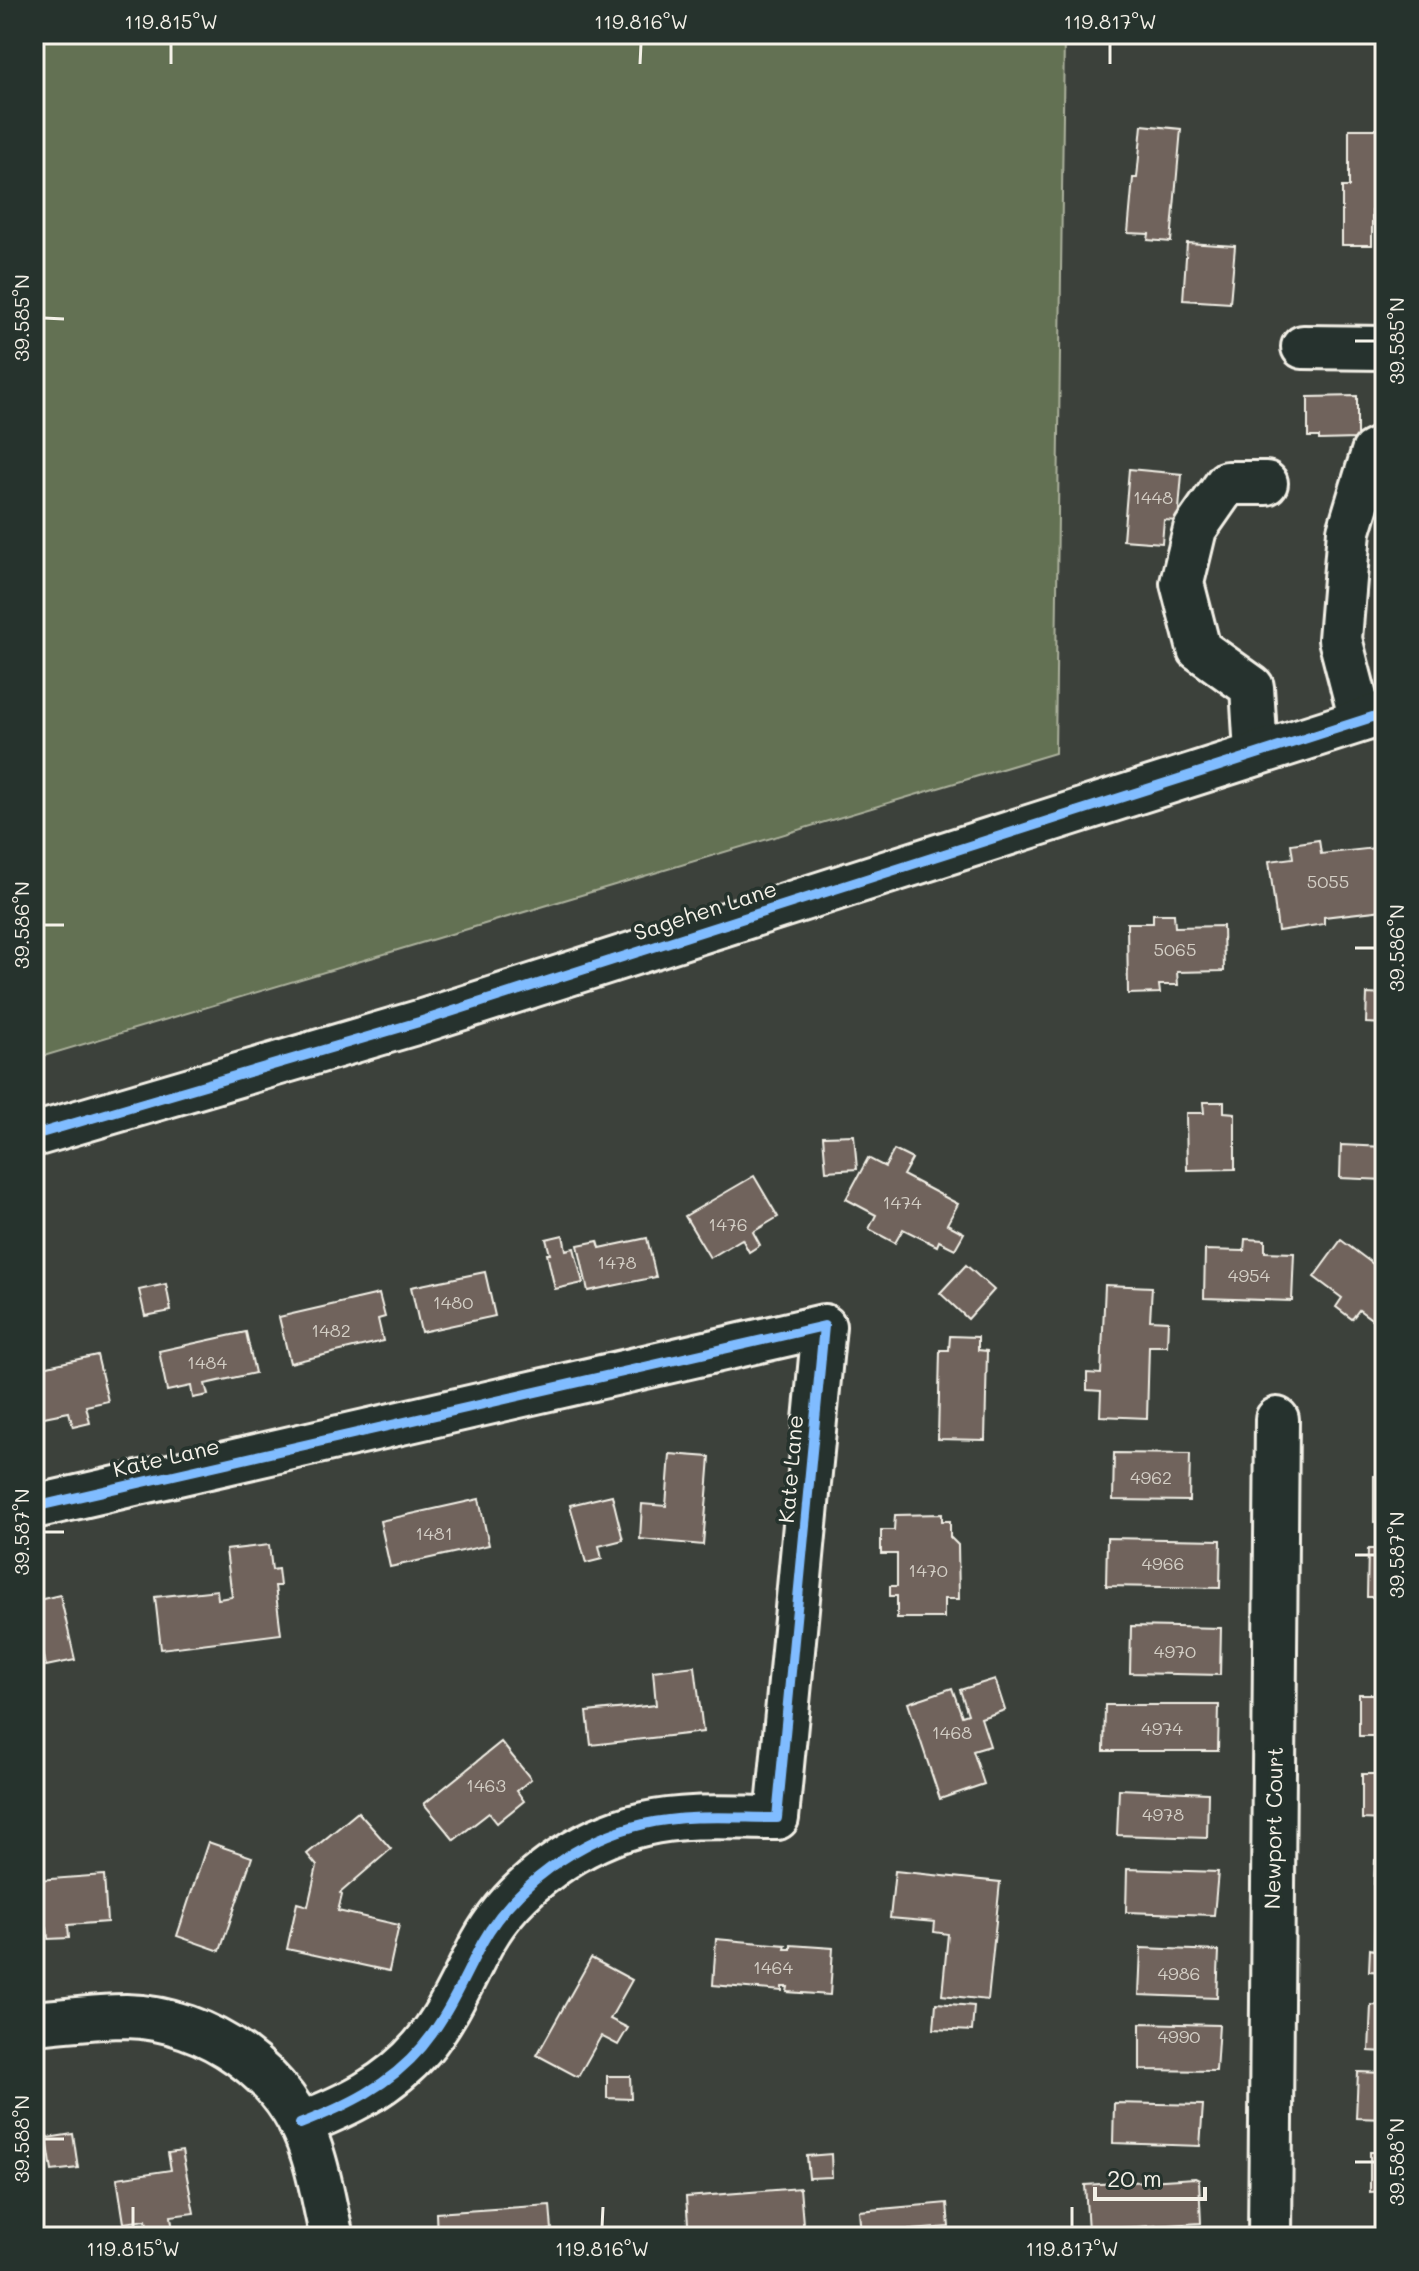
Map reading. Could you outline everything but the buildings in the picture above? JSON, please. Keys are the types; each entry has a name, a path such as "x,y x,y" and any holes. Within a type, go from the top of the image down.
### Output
{"street":[{"path":"1303,347 1385,348"},
{"path":"1373,717 1340,639 1349,531 1373,452 1385,446"},
{"path":"1256,753 1252,687 1199,649 1182,583 1195,529 1227,483 1266,483"},
{"name":"Sagehen Lane","path":"34,1135 419,1022 1373,717"},
{"name":"Kate Lane","path":"34,1507 824,1326 777,1818 694,1817 643,1824 592,1842 549,1869 513,1902 484,1939 450,2008 421,2048 385,2082 346,2106 300,2124"},
{"name":"Newport Court","path":"1270,2237 1277,1419"},
{"path":"34,2023 126,2016 162,2020 202,2033 238,2053 268,2079 300,2124 312,2153 332,2237"}],"green space":[{"path":"34,34 1064,34 1055,753 34,1059"}],"cycle path":[{"path":"34,1135 419,1022 1385,713"},
{"path":"34,1507 824,1326 777,1818 710,1817 644,1824 597,1840 551,1867 512,1902 496,1922 440,2023 409,2061 366,2093 300,2124"}]}
